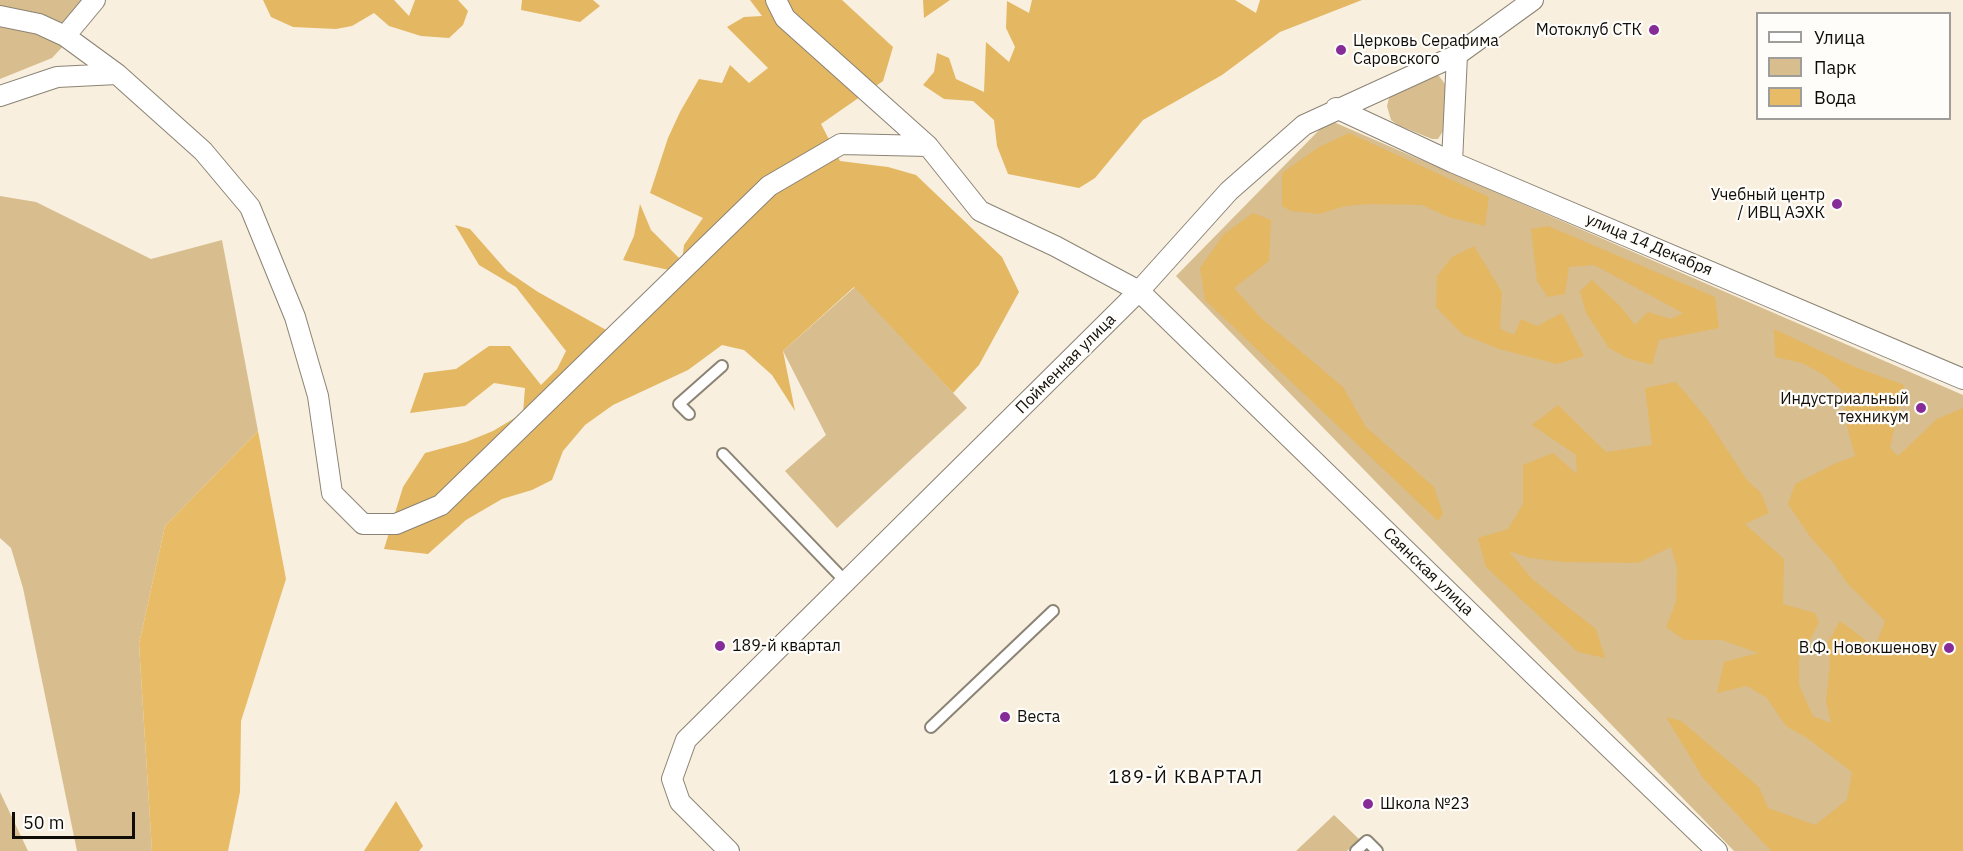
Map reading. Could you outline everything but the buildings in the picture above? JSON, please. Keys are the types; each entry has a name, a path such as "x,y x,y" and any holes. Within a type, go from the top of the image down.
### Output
{"street":[{"path":"65,36 95,0"},
{"name":"Саянская улица","path":"776,0 785,18 928,146 980,211 1055,246 1139,291 1718,851"},
{"name":"Пойменная улица","path":"729,851 680,802 672,779 686,740 1139,291 1229,191 1304,125 1336,108 1457,55 1533,0"},
{"path":"0,16 39,24 65,36 117,74 203,151 250,207 296,317 318,396 332,493 363,524 396,524 441,505 769,186 841,144 928,146"},
{"path":"1452,162 1457,55"},
{"path":"0,96 57,77 117,74"},
{"name":"улица 14 Декабря","path":"1336,108 1452,162 1963,379"}],"lane":[{"path":"689,414 679,404 722,366"},
{"path":"723,454 845,581"},
{"path":"931,727 1053,612"},
{"path":"1356,851 1367,841 1377,851"}],"green space":[{"path":"0,0 106,0 52,58 0,79"},
{"path":"1433,75 1439,76 1445,84 1445,128 1438,139 1432,139 1398,125 1391,120 1387,106 1390,94"},
{"path":"1329,120 1963,395 1963,851 1734,851 1176,276"},
{"path":"0,196 36,202 151,259 222,240 258,431 165,526 139,644 152,851 77,851 23,588 11,548 0,538"},
{"path":"855,287 967,408 837,528 785,471 826,435 783,351"},
{"path":"0,792 28,851 0,851"},
{"path":"1334,815 1359,839 1347,851 1296,851"}],"shaded area":[{"path":"263,0 394,0 409,16 415,0 458,0 468,11 463,25 449,38 421,36 389,26 374,13 352,26 336,29 293,27 271,17"},
{"path":"522,0 593,0 600,6 580,22 521,10"},
{"path":"750,0 842,0 893,47 883,81 821,124 840,161 888,167 916,175 1002,257 1019,292 979,365 953,393 854,287 783,351 795,411 772,375 744,350 722,345 688,370 613,405 585,425 563,451 552,480 532,490 502,499 466,520 428,554 384,549 403,487 425,453 466,442 493,431 523,413 525,388 494,383 465,406 410,413 424,373 456,369 489,346 510,346 541,385 557,369 566,351 516,287 479,265 455,225 470,229 507,271 538,292 608,331 669,270 623,260 634,236 640,204 651,230 682,261 684,245 703,218 650,193 668,138 699,79 722,83 730,65 749,83 768,68 727,27 744,17 762,16"},
{"path":"923,0 950,0 924,18"},
{"path":"1032,0 1235,0 1256,13 1260,0 1362,0 1280,32 1222,75 1143,120 1095,178 1079,188 1008,174 997,146 994,120 973,101 944,99 923,85 934,72 937,53 949,58 956,79 984,92 986,42 1009,62 1015,47 1006,28 1007,1 1029,13"},
{"path":"1349,133 1489,197 1485,226 1448,217 1422,205 1346,206 1319,214 1291,211 1282,206 1282,173 1319,147"},
{"path":"1253,213 1271,220 1269,261 1234,288 1261,318 1343,387 1366,427 1434,487 1443,514 1438,521 1205,300 1200,268 1224,234"},
{"path":"1548,226 1715,297 1719,328 1659,340 1652,365 1627,358 1609,348 1586,313 1580,291 1592,280 1620,306 1635,325 1648,312 1671,319 1683,313 1594,265 1569,267 1565,294 1548,297 1537,281 1531,229"},
{"path":"1474,246 1502,292 1500,329 1514,335 1521,319 1537,326 1562,313 1584,356 1557,364 1499,349 1462,334 1436,307 1437,276 1452,257"},
{"path":"1774,329 1855,367 1904,385 1890,448 1898,456 1937,419 1963,408 1963,851 1771,851 1703,778 1666,717 1681,721 1759,787 1768,808 1815,825 1847,800 1852,772 1807,738 1786,726 1767,698 1747,686 1717,693 1724,662 1758,653 1722,640 1684,640 1666,627 1676,602 1677,568 1671,547 1638,563 1563,562 1530,558 1509,551 1532,579 1596,629 1605,658 1578,652 1486,567 1478,538 1508,529 1523,504 1523,465 1553,453 1577,474 1576,455 1532,425 1558,405 1606,452 1652,445 1645,388 1676,382 1707,419 1747,480 1761,493 1769,513 1745,524 1784,559 1783,604 1815,613 1819,623 1799,659 1799,685 1813,716 1831,723 1826,702 1830,664 1828,642 1840,621 1875,647 1885,621 1847,583 1832,561 1811,538 1788,504 1795,484 1855,456 1845,419 1843,392 1824,375 1802,363 1775,357"},
{"path":"396,801 423,846 419,851 364,851"}],"water":[{"path":"258,431 286,579 241,721 240,792 228,851 152,851 139,644 165,526"}],"place":[{"name":"Мотоклуб СТК","path":"1654,30"},
{"name":"Церковь Серафима Саровского","path":"1341,50"},
{"name":"Учебный центр / ИВЦ АЭХК","path":"1837,204"},
{"name":"Индустриальный техникум","path":"1921,408"},
{"name":"189-й квартал","path":"720,646"},
{"name":"В.Ф. Новокшенову","path":"1949,648"},
{"name":"Веста","path":"1005,717"},
{"name":"Школа №23","path":"1368,804"}],"district":[{"name":"189-Й КВАРТАЛ","path":"1186,778"}]}
